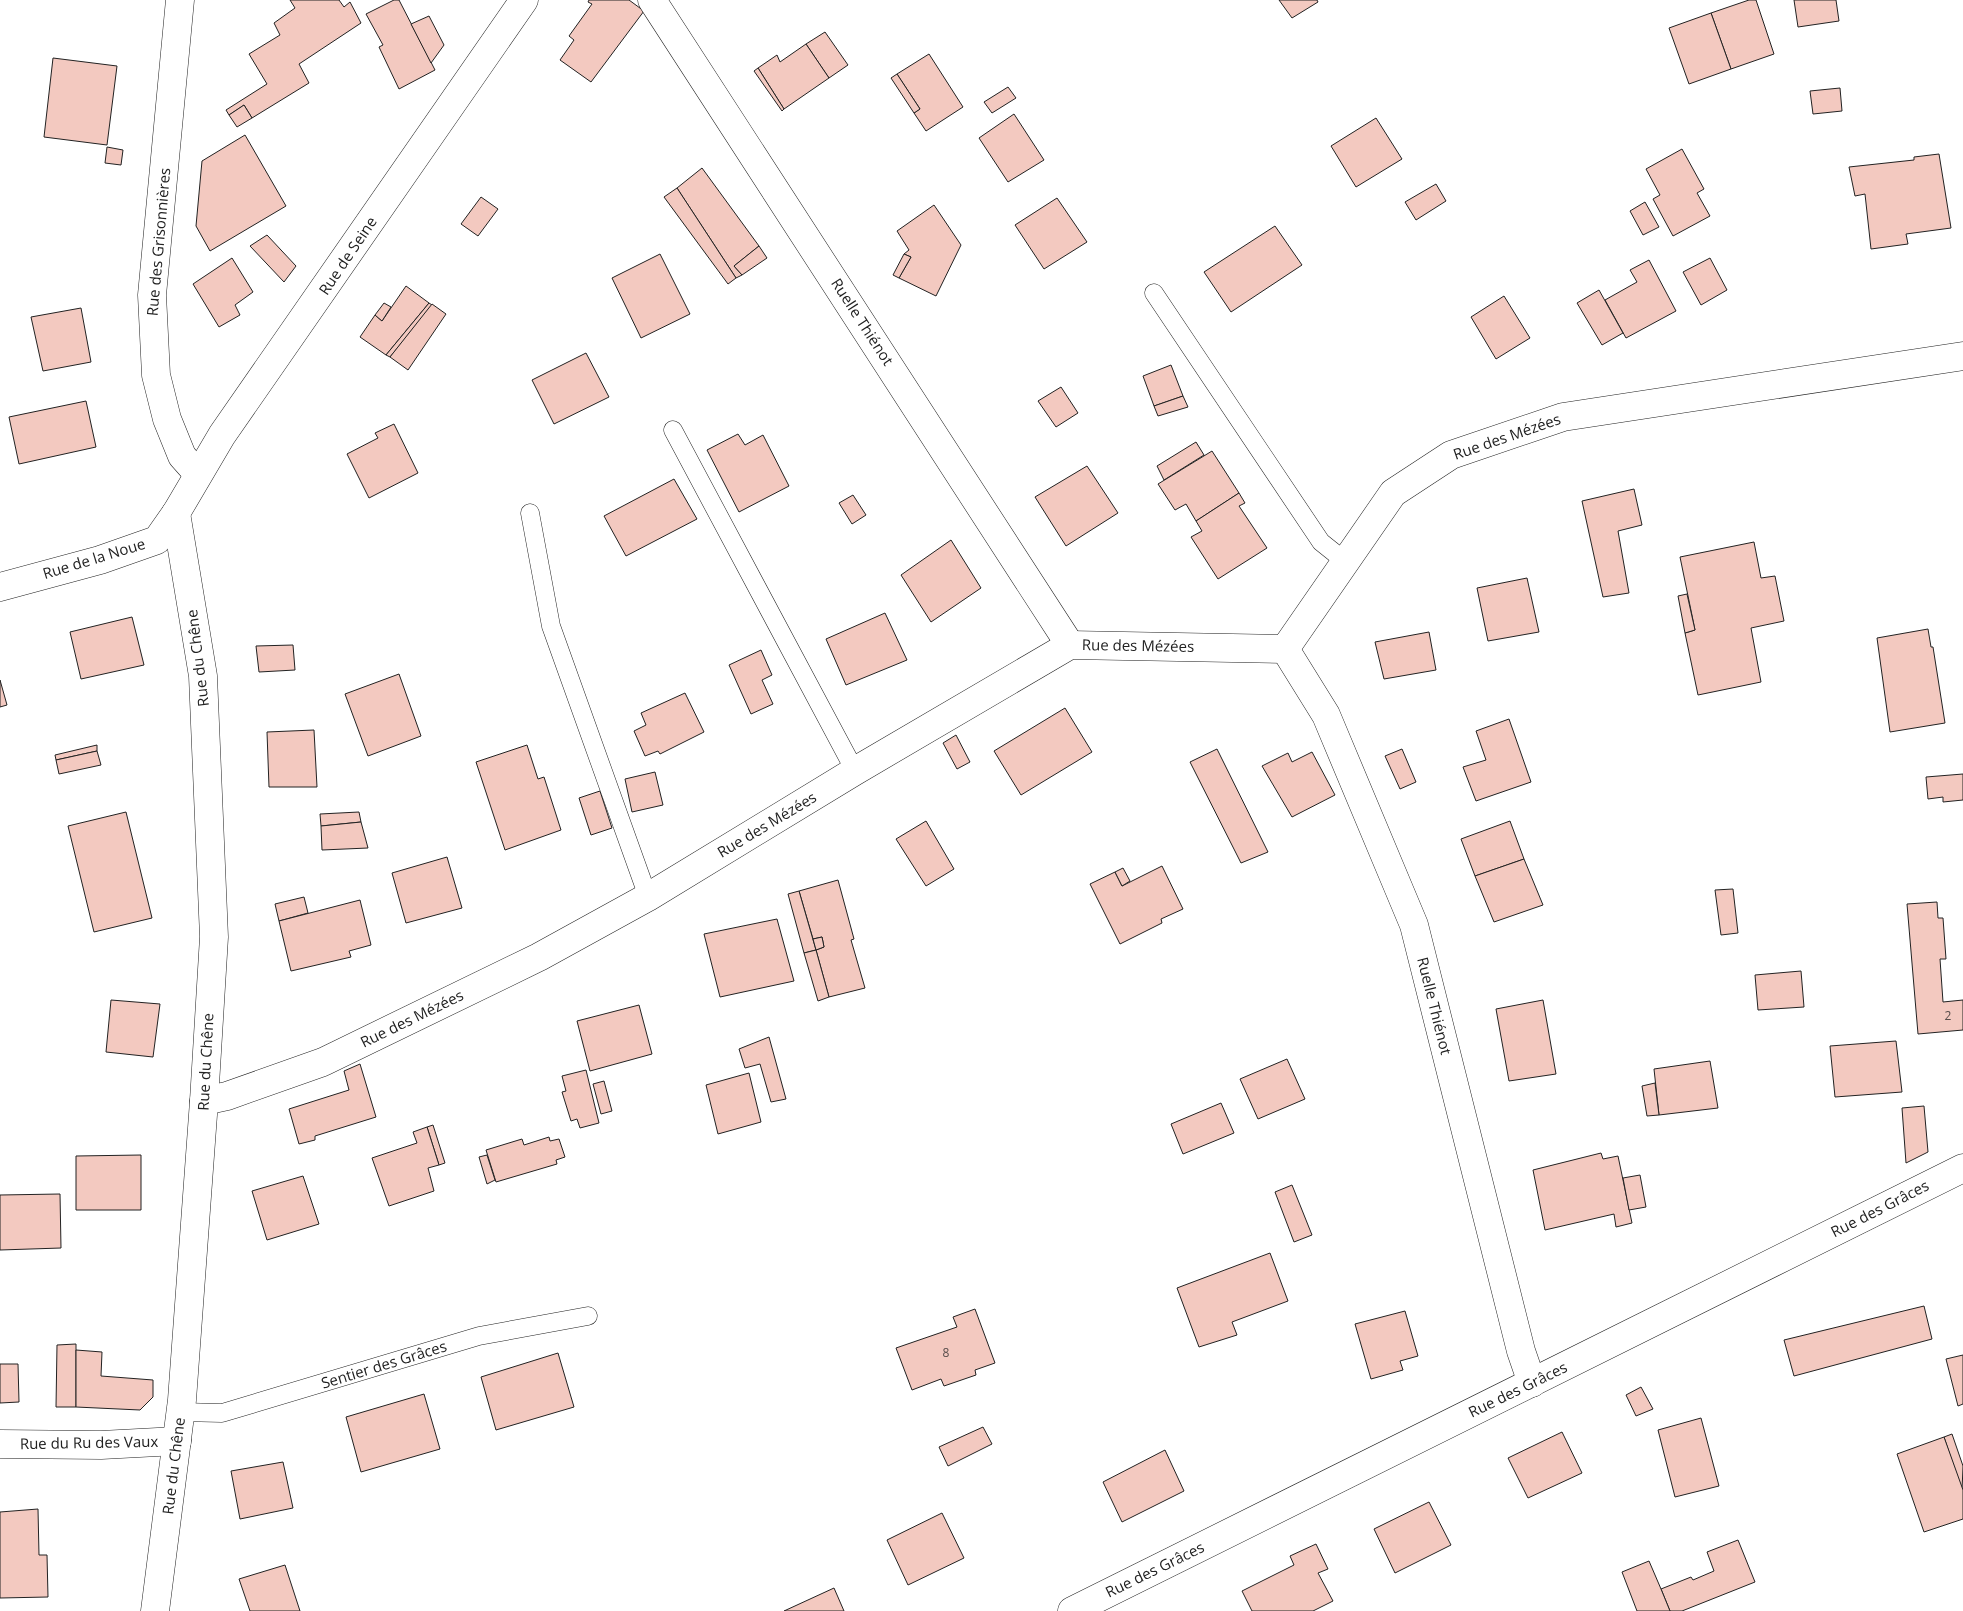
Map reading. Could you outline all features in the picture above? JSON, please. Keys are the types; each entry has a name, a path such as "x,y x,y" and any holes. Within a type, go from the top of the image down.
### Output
{"street":[{"name":"Rue des Grisonnières","path":"180,0 152,294 153,332 156,375 166,419 182,456 198,474"},
{"name":"Rue de Seine","path":"176,513 222,435 524,0"},
{"name":"Ruelle Thiénot","path":"652,0 1070,645"},
{"name":"Rue des Mézées","path":"204,1101 227,1096 323,1062 539,957 648,897 855,771 1070,645 1285,649 1393,492 1451,455 1563,417 1963,356"},
{"name":"Rue de la Noue","path":"0,587 100,560 157,540 176,513"},
{"name":"Rue du Chêne","path":"155,1611 178,1441 204,1101 214,937 203,676 176,513"},
{"name":"Ruelle Thiénot","path":"1285,649 1326,715 1414,925 1521,1351 1532,1383"},
{"name":"Rue des Grâces","path":"1072,1611 1963,1168"},
{"name":"Rue du Ru des Vaux","path":"0,1444 101,1445 178,1441"}],"lane":[{"path":"1154,294 1322,542 1346,562"},
{"path":"673,430 855,771"},
{"path":"530,513 551,626 648,897"},
{"name":"Sentier des Grâces","path":"180,1412 222,1413 479,1336 588,1316"}],"building":[{"path":"290,0 339,0 344,7 350,2 361,23 299,64 309,83 252,118 244,105 229,115 226,110 267,84 249,54 280,35 274,23 295,8"},
{"path":"394,0 399,0 435,70 399,89 379,47 383,45 366,14"},
{"path":"589,0 629,0 644,11 591,82 560,60 574,40 569,36 592,4 588,2"},
{"path":"1279,0 1317,0 1318,2 1292,18"},
{"path":"1749,0 1756,0 1774,54 1731,69 1711,13"},
{"path":"1794,0 1836,0 1839,21 1798,27"},
{"path":"1711,13 1731,69 1689,84 1669,28"},
{"path":"429,16 444,45 431,63 411,24"},
{"path":"825,32 848,65 829,78 806,44"},
{"path":"806,44 829,78 784,109 758,68 777,55 780,62"},
{"path":"929,54 963,107 926,131 914,113 920,109 897,74"},
{"path":"53,58 117,66 107,145 44,137"},
{"path":"758,68 784,109 782,111 754,71"},
{"path":"897,74 920,109 914,113 891,78"},
{"path":"1008,87 1016,98 992,113 984,102"},
{"path":"1840,88 1842,111 1813,114 1810,91"},
{"path":"244,105 252,118 237,127 229,115"},
{"path":"1014,114 1044,160 1008,182 979,138"},
{"path":"1376,118 1402,159 1356,187 1331,146"},
{"path":"245,135 286,206 210,251 196,226 202,161"},
{"path":"107,147 123,150 121,165 105,163"},
{"path":"1682,149 1704,189 1697,193 1710,216 1673,236 1653,199 1660,195 1646,169"},
{"path":"1939,154 1951,228 1906,234 1908,244 1871,249 1865,194 1855,196 1849,167 1914,160 1914,157"},
{"path":"702,168 759,246 734,266 742,275 736,278 677,188"},
{"path":"1436,184 1446,201 1416,220 1405,202"},
{"path":"677,188 736,278 728,284 664,197"},
{"path":"481,197 498,209 478,236 461,224"},
{"path":"1057,198 1087,242 1044,269 1015,225"},
{"path":"1645,202 1659,227 1643,235 1630,211"},
{"path":"934,205 961,245 936,296 899,278 911,257 904,254 909,250 897,231"},
{"path":"1275,226 1302,265 1231,312 1204,272"},
{"path":"267,235 296,266 284,282 250,246"},
{"path":"759,246 767,258 742,275 734,266"},
{"path":"660,254 690,314 641,338 612,278"},
{"path":"904,254 911,257 899,278 893,275"},
{"path":"232,258 253,292 235,305 240,315 219,327 193,284"},
{"path":"1710,258 1727,290 1701,305 1683,272"},
{"path":"1649,260 1676,311 1626,338 1605,300 1637,282 1630,270"},
{"path":"406,286 429,303 386,355 360,337 375,315 382,321"},
{"path":"1599,290 1623,333 1602,345 1577,303"},
{"path":"1504,296 1530,338 1496,359 1471,317"},
{"path":"384,303 391,307 382,321 375,315"},
{"path":"429,303 432,305 390,357 386,355"},
{"path":"432,304 446,314 408,370 390,357"},
{"path":"81,308 91,362 43,371 31,317"},
{"path":"586,353 609,397 554,424 532,380"},
{"path":"1171,365 1183,396 1154,406 1143,376"},
{"path":"1061,387 1078,413 1056,427 1038,401"},
{"path":"1183,396 1188,407 1158,416 1154,406"},
{"path":"86,401 96,447 19,464 9,417"},
{"path":"394,424 418,473 369,498 347,454 378,438 375,433"},
{"path":"738,434 745,445 763,435 789,486 739,512 707,450"},
{"path":"1196,442 1204,455 1164,480 1157,466"},
{"path":"1212,451 1239,493 1196,521 1186,504 1175,510 1158,484"},
{"path":"1087,466 1118,513 1066,546 1035,497"},
{"path":"674,479 697,519 626,556 604,516"},
{"path":"1634,489 1642,525 1618,531 1629,593 1603,597 1582,501"},
{"path":"1239,493 1245,503 1239,506 1267,548 1218,579 1191,537 1202,531 1196,521"},
{"path":"853,495 866,515 852,524 839,503"},
{"path":"951,540 981,588 931,622 901,575"},
{"path":"1754,542 1761,578 1775,576 1784,621 1751,628 1761,682 1698,695 1685,633 1695,630 1680,557"},
{"path":"1527,578 1539,632 1488,641 1477,588"},
{"path":"1687,594 1695,630 1685,633 1678,596"},
{"path":"885,613 907,660 846,685 826,639"},
{"path":"132,617 144,665 81,679 70,632"},
{"path":"1928,629 1931,647 1933,647 1945,723 1890,732 1877,638"},
{"path":"1429,632 1436,670 1384,679 1375,642"},
{"path":"293,645 295,670 259,672 256,646"},
{"path":"761,650 772,675 762,680 773,704 751,714 729,665"},
{"path":"399,674 421,736 368,756 345,694"},
{"path":"0,680 7,705 0,707"},
{"path":"685,693 704,732 660,754 658,751 645,756 634,731 646,725 641,713"},
{"path":"1065,708 1092,752 1021,795 994,751"},
{"path":"1509,719 1531,782 1476,801 1463,767 1486,760 1476,731"},
{"path":"314,730 317,787 269,787 267,732"},
{"path":"956,735 970,762 957,769 943,743"},
{"path":"97,745 97,751 56,760 55,755"},
{"path":"527,745 538,779 544,777 561,830 505,850 476,762"},
{"path":"1217,749 1268,852 1241,863 1190,762"},
{"path":"1402,749 1416,782 1400,789 1385,756"},
{"path":"97,751 101,765 59,774 56,760"},
{"path":"1312,752 1335,795 1292,817 1262,766 1288,753 1292,762"},
{"path":"655,772 663,805 632,812 625,779"},
{"path":"1963,774 1963,800 1943,802 1943,797 1928,799 1926,777"},
{"path":"600,791 612,828 591,835 579,798"},
{"path":"126,812 152,918 94,932 68,826"},
{"path":"359,812 361,822 321,826 320,814"},
{"path":"926,821 954,869 926,886 896,839"},
{"path":"1510,821 1524,859 1475,876 1461,839"},
{"path":"361,822 368,848 322,850 321,826"},
{"path":"447,857 462,908 406,923 392,873"},
{"path":"1524,859 1543,905 1494,922 1475,876"},
{"path":"1162,866 1183,909 1161,919 1162,923 1120,944 1090,884 1115,872 1122,886"},
{"path":"1123,868 1130,881 1122,886 1115,872"},
{"path":"838,880 854,939 851,940 865,988 829,997 816,950 824,947 822,937 813,939 799,891"},
{"path":"1733,889 1738,933 1721,935 1715,890"},
{"path":"799,891 816,950 804,953 788,894"},
{"path":"304,897 308,913 279,921 275,904"},
{"path":"360,900 371,945 349,951 351,957 291,971 279,921"},
{"path":"1937,902 1938,918 1943,918 1946,959 1940,959 1943,1002 1963,1000 1963,1030 1918,1034 1907,904"},
{"path":"777,919 794,981 720,997 704,934"},
{"path":"822,937 824,947 816,950 813,939"},
{"path":"816,950 829,997 818,1001 804,953"},
{"path":"1801,971 1804,1007 1758,1010 1755,975"},
{"path":"111,1000 160,1004 153,1057 106,1052"},
{"path":"1543,1000 1556,1074 1509,1081 1496,1009"},
{"path":"639,1005 652,1054 590,1071 577,1021"},
{"path":"769,1037 786,1099 771,1102 760,1064 745,1068 739,1049"},
{"path":"1896,1041 1902,1092 1835,1097 1830,1046"},
{"path":"1287,1059 1305,1099 1258,1119 1240,1079"},
{"path":"1710,1061 1718,1108 1659,1115 1654,1069"},
{"path":"360,1064 376,1117 315,1136 315,1140 299,1144 289,1109 349,1090 344,1071"},
{"path":"586,1070 599,1123 580,1128 577,1119 571,1121 562,1092 566,1091 562,1076"},
{"path":"749,1073 761,1122 718,1134 706,1085"},
{"path":"604,1081 612,1111 601,1114 593,1084"},
{"path":"1655,1083 1659,1115 1647,1116 1642,1086"},
{"path":"1221,1103 1234,1133 1183,1154 1171,1124"},
{"path":"1924,1106 1928,1152 1906,1163 1902,1108"},
{"path":"433,1125 445,1163 439,1165 427,1127"},
{"path":"427,1127 439,1165 428,1168 434,1191 389,1206 372,1158 417,1143 413,1132"},
{"path":"549,1137 550,1141 559,1139 565,1157 556,1160 557,1164 496,1182 486,1150 522,1139 524,1145"},
{"path":"1601,1153 1603,1159 1618,1156 1632,1223 1616,1227 1614,1214 1545,1230 1533,1170"},
{"path":"141,1155 141,1210 76,1210 76,1156"},
{"path":"487,1155 495,1180 487,1184 479,1157"},
{"path":"1640,1175 1646,1207 1629,1210 1623,1178"},
{"path":"303,1176 319,1224 267,1240 252,1191"},
{"path":"1292,1185 1312,1235 1294,1242 1275,1192"},
{"path":"60,1194 61,1248 0,1250 0,1195"},
{"path":"1270,1253 1288,1301 1232,1322 1237,1335 1199,1347 1177,1288"},
{"path":"1924,1306 1932,1339 1794,1376 1784,1340"},
{"path":"975,1309 995,1363 975,1370 976,1375 944,1386 941,1379 912,1390 896,1348 957,1327 953,1317"},
{"path":"1405,1311 1418,1356 1400,1361 1403,1370 1371,1379 1355,1324"},
{"path":"76,1344 76,1407 56,1407 57,1345"},
{"path":"76,1350 102,1352 101,1376 153,1380 153,1397 140,1410 76,1407"},
{"path":"558,1353 574,1407 496,1430 481,1377"},
{"path":"1963,1355 1963,1404 1958,1406 1946,1359"},
{"path":"0,1364 18,1364 19,1402 0,1403"},
{"path":"1641,1387 1653,1409 1636,1416 1626,1395"},
{"path":"424,1394 440,1449 361,1472 346,1417"},
{"path":"1701,1418 1719,1486 1675,1497 1658,1430"},
{"path":"983,1427 992,1444 948,1466 939,1447"},
{"path":"1562,1432 1582,1473 1528,1498 1508,1458"},
{"path":"1952,1434 1963,1466 1962,1491 1944,1437"},
{"path":"1944,1437 1963,1490 1963,1519 1924,1532 1897,1454"},
{"path":"1165,1450 1184,1491 1122,1522 1103,1482"},
{"path":"283,1462 293,1508 240,1519 231,1471"},
{"path":"1429,1502 1451,1545 1395,1573 1374,1529"},
{"path":"38,1509 39,1555 47,1555 48,1597 0,1598 0,1512"},
{"path":"942,1513 964,1558 908,1585 887,1540"},
{"path":"1738,1540 1755,1582 1682,1611 1670,1611 1661,1589 1691,1577 1693,1580 1714,1571 1707,1552"},
{"path":"1316,1544 1328,1569 1318,1573 1333,1601 1313,1611 1252,1611 1242,1591 1294,1565 1290,1556"},
{"path":"1649,1561 1670,1611 1637,1611 1622,1572"},
{"path":"285,1565 300,1611 250,1611 239,1579"},
{"path":"834,1588 844,1611 784,1611"}]}
